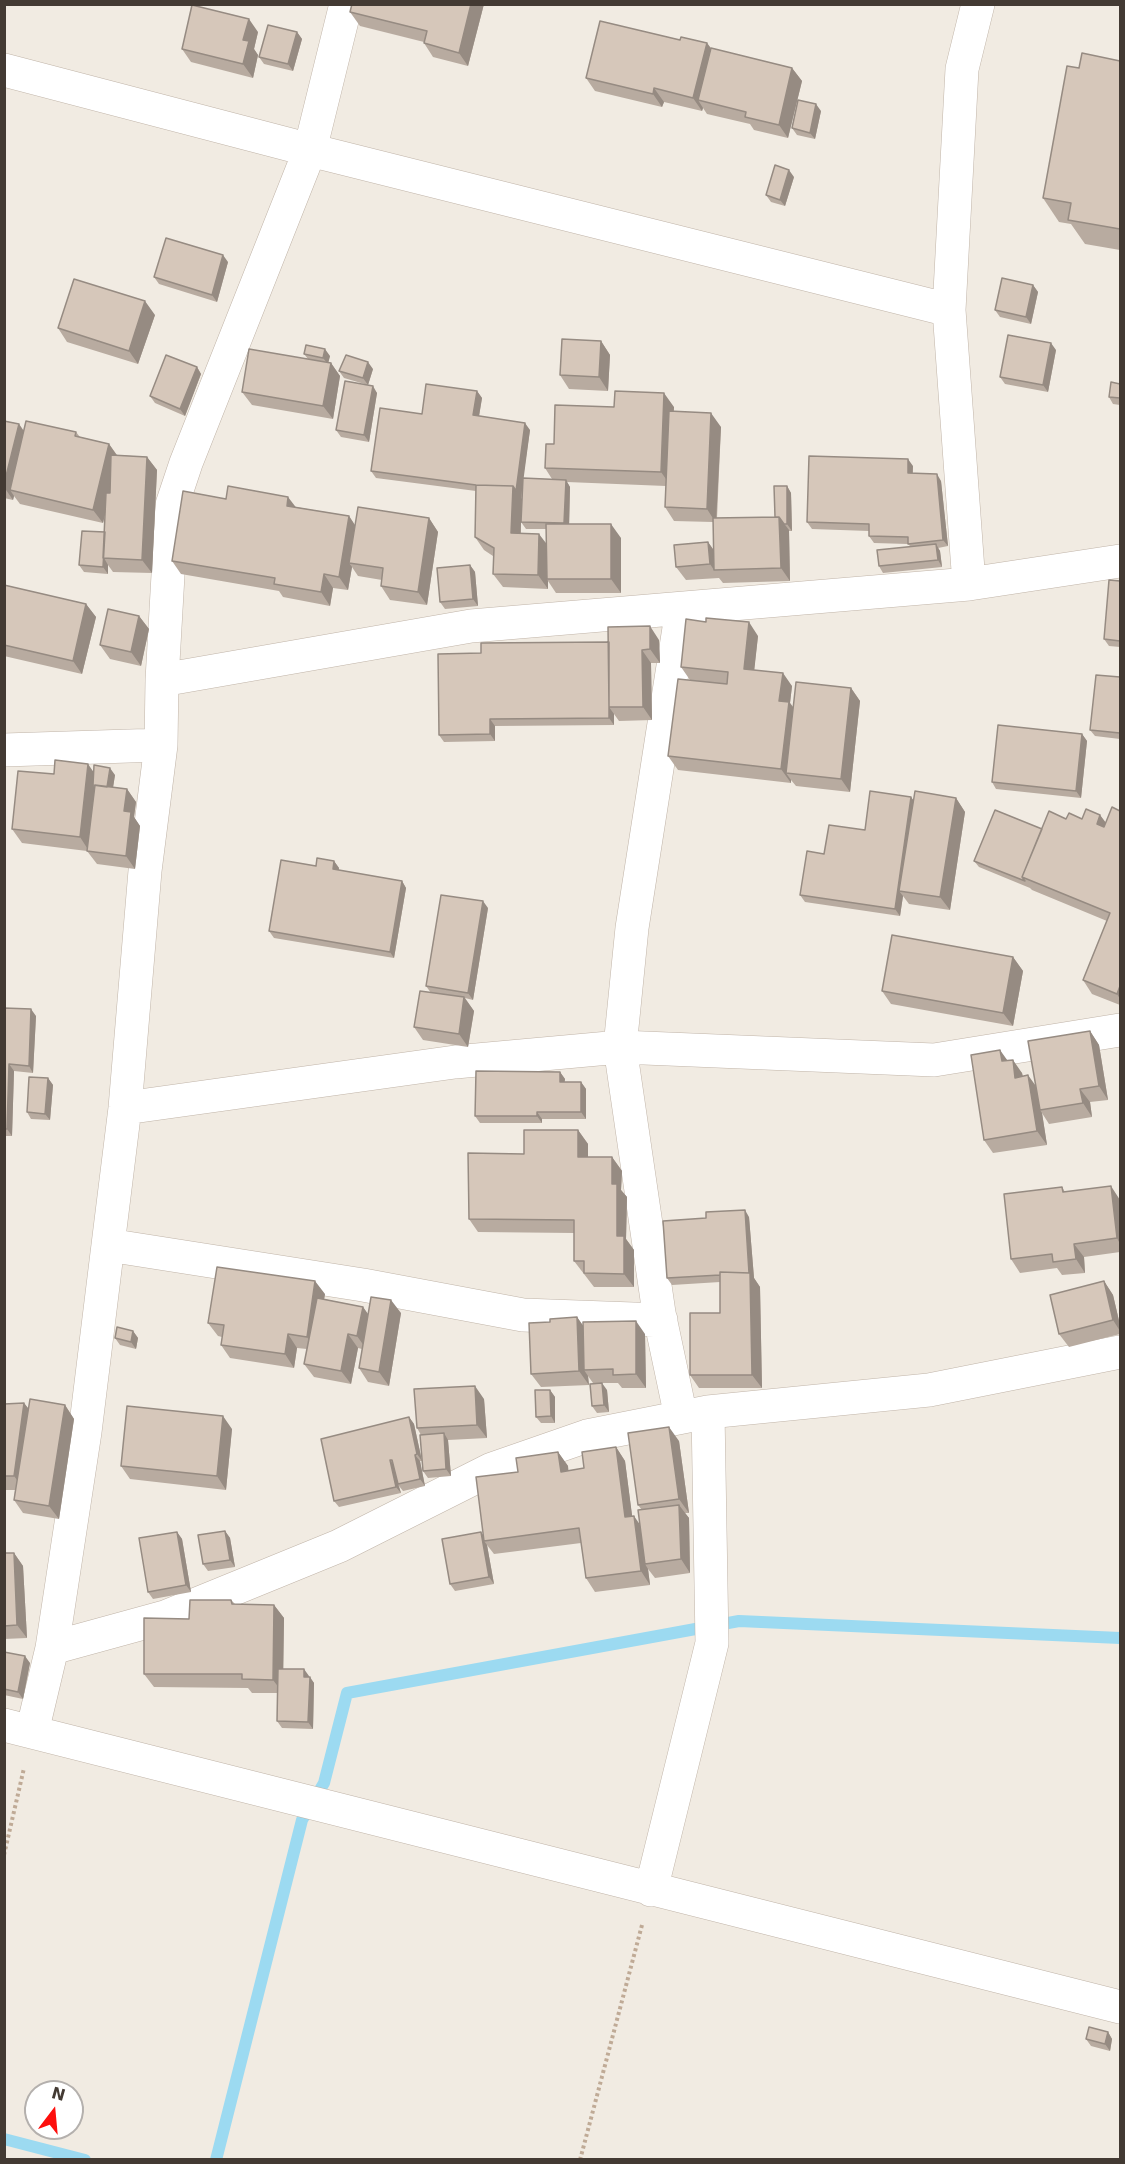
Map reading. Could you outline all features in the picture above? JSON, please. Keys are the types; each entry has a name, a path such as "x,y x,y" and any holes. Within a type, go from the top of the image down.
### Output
{"street":[{"path":"346,4 310,150 186,463 172,505 162,680 161,745 145,871 125,1108 86,1432 52,1648 18,1729 1120,2007"},
{"path":"969,584 949,310 962,69 978,4"},
{"path":"4,70 310,150 949,310"},
{"path":"162,680 471,626 969,584 1120,561"},
{"path":"651,1890 712,1642 713,1608 694,1415 661,1320 620,1047 632,928 682,609"},
{"path":"4,750 161,745"},
{"path":"125,1108 455,1062 620,1047 934,1060 1120,1030"},
{"path":"108,1245 363,1285 523,1315 661,1320"},
{"path":"52,1648 165,1617 339,1546 492,1469 587,1436 694,1415 929,1390 1120,1352"}],"path":[{"path":"4,1855 18,1729"},
{"path":"580,2160 651,1890"}],"building":[{"path":"352,4 471,4 459,53 424,43 427,31 350,12"},
{"path":"192,5 249,19 243,40 249,41 243,64 182,49"},
{"path":"600,21 680,40 681,37 707,43 693,98 654,88 653,94 586,78"},
{"path":"268,25 297,32 288,64 259,57"},
{"path":"711,48 792,68 779,125 745,117 746,112 698,100"},
{"path":"1082,53 1120,61 1120,229 1068,220 1071,203 1043,198 1067,66 1079,68"},
{"path":"798,100 816,104 810,133 792,128"},
{"path":"775,165 789,170 780,200 766,195"},
{"path":"166,238 223,255 212,295 154,277"},
{"path":"1002,278 1033,285 1026,317 995,310"},
{"path":"74,279 145,301 129,351 58,328"},
{"path":"1008,335 1051,343 1043,385 1000,377"},
{"path":"562,339 601,341 599,377 560,375"},
{"path":"306,345 325,349 323,358 304,354"},
{"path":"249,349 331,363 323,406 242,392"},
{"path":"166,355 197,367 180,409 150,396"},
{"path":"346,355 368,362 363,378 339,371"},
{"path":"345,381 373,386 364,435 336,430"},
{"path":"1111,382 1120,384 1120,398 1109,397"},
{"path":"426,384 477,391 473,415 525,423 516,491 513,486 476,485 371,471 380,408 422,414"},
{"path":"615,391 664,393 661,472 545,468 546,444 554,444 555,405 614,407"},
{"path":"669,411 711,413 707,509 665,507"},
{"path":"4,421 19,424 4,484"},
{"path":"26,421 76,432 75,436 109,444 93,510 10,490"},
{"path":"111,455 147,457 142,560 103,558 106,493 110,493"},
{"path":"809,456 908,459 908,473 937,474 943,540 908,544 908,537 869,536 869,524 807,522"},
{"path":"523,478 566,480 564,523 521,522"},
{"path":"476,485 513,486 511,533 539,534 538,575 493,574 494,548 475,537"},
{"path":"228,486 288,497 287,506 349,516 339,577 324,574 321,592 274,584 275,578 172,561 183,491 226,499"},
{"path":"774,486 787,486 787,524 784,524 779,517 775,517"},
{"path":"358,507 429,518 418,592 381,586 383,568 349,563"},
{"path":"779,517 781,568 714,570 713,518"},
{"path":"546,524 611,524 611,579 547,579"},
{"path":"82,531 105,532 103,567 79,565"},
{"path":"708,542 710,564 676,567 674,545"},
{"path":"936,544 938,560 879,566 877,550"},
{"path":"470,565 473,599 440,602 437,568"},
{"path":"1109,580 1120,581 1120,641 1104,639"},
{"path":"4,585 86,604 73,661 4,645"},
{"path":"108,609 139,616 131,652 100,645"},
{"path":"706,618 749,622 744,669 783,673 779,701 789,702 781,769 668,756 678,679 727,684 728,672 681,667 686,619 706,622"},
{"path":"650,626 650,649 642,650 643,707 609,707 608,627"},
{"path":"609,642 609,718 490,719 490,734 439,735 438,654 481,653 481,643"},
{"path":"1096,675 1120,677 1120,733 1090,730"},
{"path":"796,682 851,688 841,779 786,773"},
{"path":"998,725 1082,734 1076,791 992,782"},
{"path":"55,760 88,764 80,837 12,829 18,771 54,774"},
{"path":"94,765 110,768 107,787 93,785"},
{"path":"95,785 127,789 124,811 131,812 126,856 87,851"},
{"path":"870,791 911,797 895,909 800,895 807,851 824,854 829,825 865,830"},
{"path":"915,791 956,798 940,897 899,891"},
{"path":"1112,807 1120,811 1120,986 1117,994 1083,980 1110,913 1022,877 1049,811 1066,819 1069,813 1082,819 1086,809 1100,815 1097,824 1104,827"},
{"path":"995,810 1042,829 1022,877 1025,881 974,861"},
{"path":"317,858 334,861 333,869 402,881 390,952 269,931 281,860 316,866"},
{"path":"441,895 483,901 468,993 426,986"},
{"path":"892,935 1013,957 1003,1013 882,991"},
{"path":"420,991 464,997 459,1034 414,1027"},
{"path":"4,1008 31,1009 29,1066 9,1064 7,1129 4,1129"},
{"path":"1090,1031 1099,1086 1080,1089 1083,1103 1040,1110 1028,1041"},
{"path":"1000,1050 1002,1061 1013,1060 1015,1078 1028,1075 1037,1131 984,1140 971,1055"},
{"path":"476,1071 560,1072 560,1082 581,1082 581,1112 537,1112 537,1116 475,1116"},
{"path":"29,1077 48,1078 45,1114 27,1112"},
{"path":"524,1130 578,1130 578,1157 612,1157 612,1184 617,1184 617,1236 624,1236 624,1274 584,1273 584,1261 574,1261 574,1220 469,1219 468,1153 524,1154"},
{"path":"1111,1186 1117,1238 1074,1244 1076,1259 1053,1262 1052,1254 1011,1259 1004,1194 1062,1187 1063,1192"},
{"path":"745,1210 749,1273 720,1272 720,1275 667,1278 663,1221 706,1218 706,1212"},
{"path":"217,1267 315,1281 307,1337 288,1334 285,1354 221,1345 224,1325 208,1323"},
{"path":"720,1272 750,1273 752,1375 690,1375 690,1313 720,1313"},
{"path":"1104,1281 1113,1320 1059,1334 1050,1295"},
{"path":"371,1297 391,1300 379,1372 359,1368"},
{"path":"317,1298 363,1307 357,1336 348,1334 341,1371 304,1364"},
{"path":"577,1317 579,1371 531,1374 529,1323"},
{"path":"636,1321 636,1374 613,1375 613,1369 584,1370 583,1322"},
{"path":"117,1327 133,1331 131,1342 115,1338"},
{"path":"602,1383 604,1405 592,1406 590,1384"},
{"path":"475,1386 477,1425 417,1428 414,1389"},
{"path":"535,1390 550,1390 551,1416 536,1417"},
{"path":"30,1399 65,1405 49,1506 14,1500"},
{"path":"24,1403 14,1476 4,1476 4,1404"},
{"path":"127,1406 223,1416 217,1476 121,1466"},
{"path":"409,1417 420,1479 398,1484 392,1460 390,1460 396,1487 334,1501 321,1439"},
{"path":"669,1427 679,1499 638,1505 628,1433"},
{"path":"444,1433 446,1469 423,1471 420,1435"},
{"path":"616,1447 625,1517 634,1516 641,1571 586,1578 579,1528 484,1541 476,1477 518,1472 516,1458 558,1452 561,1472 584,1468 582,1452"},
{"path":"679,1505 681,1559 645,1564 638,1510"},
{"path":"225,1531 230,1560 203,1564 198,1535"},
{"path":"177,1532 186,1585 148,1592 139,1538"},
{"path":"481,1532 489,1577 450,1584 442,1539"},
{"path":"4,1553 14,1553 17,1625 4,1626"},
{"path":"190,1600 231,1600 232,1604 274,1605 273,1680 242,1679 242,1674 144,1674 144,1618 189,1619"},
{"path":"4,1652 25,1656 18,1692 4,1689"},
{"path":"278,1669 304,1669 304,1677 310,1677 308,1722 277,1721"},
{"path":"1089,2027 1108,2032 1105,2044 1086,2039"}],"waterway":[{"path":"216,2160 302,1820 324,1783 347,1693 739,1621 1120,1638"},
{"path":"4,2139 85,2160"}]}
